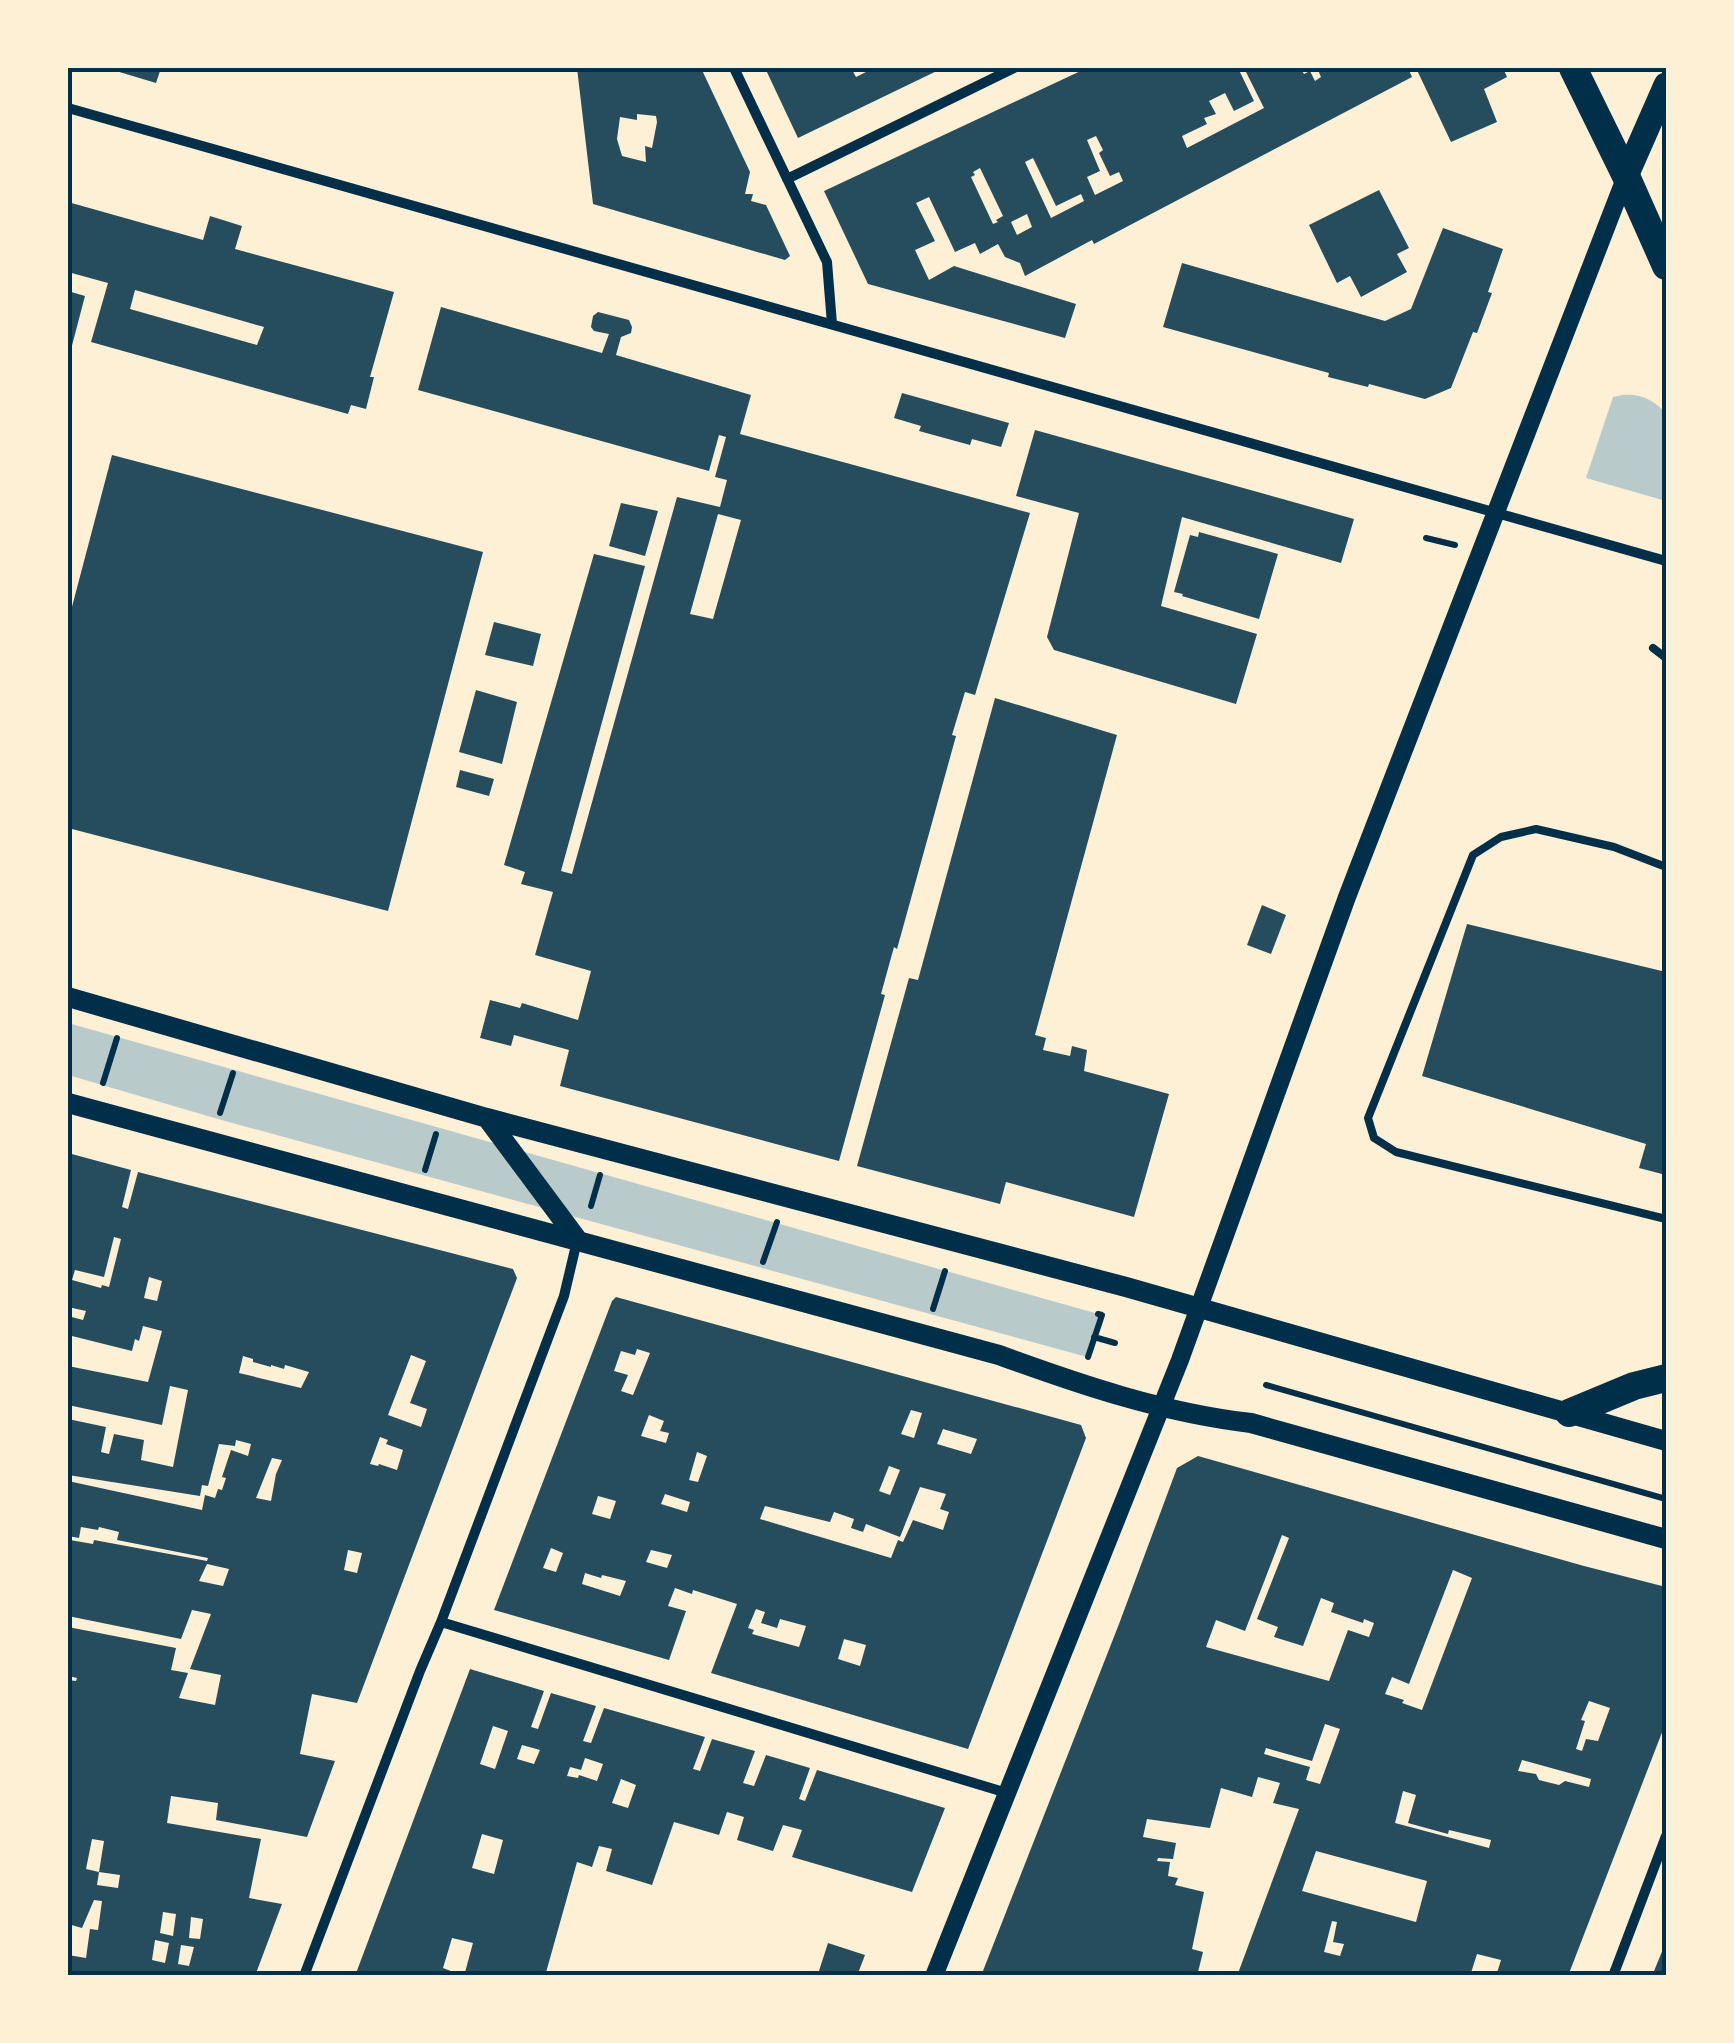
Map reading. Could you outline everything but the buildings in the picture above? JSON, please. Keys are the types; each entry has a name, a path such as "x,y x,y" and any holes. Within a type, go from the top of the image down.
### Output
{"highway":[{"path":"1573,68 1666,266"},
{"path":"1569,1413 1634,1386 1666,1378"}],"main road":[{"path":"1626,176 1664,92"},
{"path":"68,997 443,1106 1198,1308 1666,1441"},
{"path":"68,1103 999,1355 1094,1390 1188,1414 1250,1424 1666,1539"},
{"path":"487,1118 577,1239"}],"street":[{"path":"734,68 827,262 832,324"},
{"path":"787,179 1006,69"},
{"path":"68,108 1666,561"},
{"path":"934,1976 1161,1406 1347,897 1626,176"},
{"path":"304,1976 564,1296 577,1239"},
{"path":"441,1622 1008,1793"},
{"path":"1613,1976 1666,1836"}],"lane":[{"path":"1652,648 1666,658"},
{"path":"1666,867 1614,847 1536,829 1501,836 1474,855 1368,1118 1374,1138 1396,1152 1666,1219"}],"path":[{"path":"101,1032 134,1041"},
{"path":"117,1036 102,1084 119,1089"},
{"path":"218,1119 234,1070"},
{"path":"423,1176 443,1106"},
{"path":"577,1239 587,1220 606,1150"},
{"path":"600,1174 618,1179"},
{"path":"761,1268 783,1196"},
{"path":"759,1218 776,1223"},
{"path":"931,1315 945,1270 963,1276"},
{"path":"1084,1310 1102,1315 1088,1358"},
{"path":"1094,1337 1114,1343"},
{"path":"1266,1386 1666,1498"}],"shaded area":[{"path":"1613,397 1647,398 1666,414 1666,501 1586,478"},
{"path":"68,1023 1102,1315 1087,1357 218,1119 68,1075"}]}
